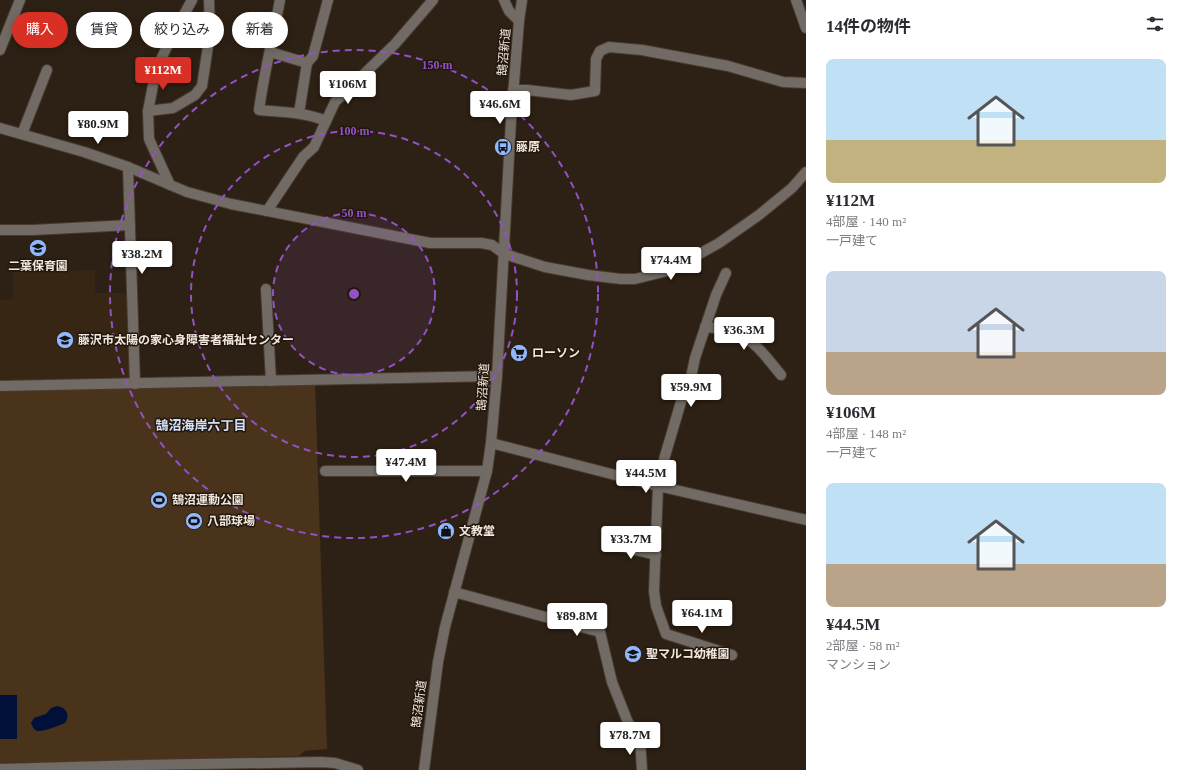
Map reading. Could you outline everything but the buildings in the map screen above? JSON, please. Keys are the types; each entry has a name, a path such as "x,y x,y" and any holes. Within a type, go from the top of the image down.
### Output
{"street":[{"path":"0,50 20,0"},
{"path":"170,185 150,139 148,111 156,70 171,38 192,0"},
{"path":"148,111 173,108 195,94 202,86 210,33 209,0"},
{"path":"280,0 263,81 259,110 299,113 315,116 326,121"},
{"path":"299,113 307,63 313,56 328,0"},
{"path":"267,211 303,156 314,147 335,102 395,44 433,0"},
{"path":"504,0 509,11 519,21"},
{"name":"鵠沼新道","path":"424,770 438,662 445,627 487,471 491,443 497,376 503,253 514,90 522,0"},
{"path":"796,0 806,28"},
{"path":"514,90 571,95 595,91 596,59 600,51 609,47 666,54 728,66 782,82 806,84"},
{"path":"270,52 307,63"},
{"path":"22,134 47,70"},
{"path":"0,128 84,152 187,192 231,204 430,243 481,243 492,246 503,253 545,267 588,275 628,279 649,276 667,271 683,264 719,243 759,215 792,188 806,172"},
{"path":"128,168 134,384"},
{"path":"0,230 33,230 130,225"},
{"path":"726,273 716,295 695,358 691,377 683,395 658,486 655,600 666,634 732,655"},
{"path":"266,289 272,381"},
{"path":"706,327 732,330 742,335 756,346 781,376"},
{"path":"0,386 497,376"},
{"path":"491,443 658,486 806,520"},
{"path":"325,471 487,471"},
{"path":"611,544 656,555"},
{"path":"454,592 600,632 612,682 627,720 635,735 640,739 642,770"},
{"path":"0,769 322,762 335,763 358,770"}],"shaded area":[{"name":"藤沢市太陽の家心身障害者福祉センター","path":"95,270 95,293 128,293 131,380 0,382 0,300 13,299 13,272"},
{"name":"鵠沼運動公園","path":"315,383 327,749 304,751 299,756 0,763 0,391"}],"water":[{"path":"0,695 17,695 17,739 0,739"},
{"path":"57,706 65,709 68,716 66,722 48,729 40,731 35,730 31,723 34,718 46,714 51,708"}],"place":[{"name":"藤原","path":"503,147"},
{"name":"二葉保育園","path":"38,248"},
{"name":"藤沢市太陽の家心身障害者福祉センター","path":"65,340"},
{"name":"ローソン","path":"519,353"},
{"name":"鵠沼運動公園","path":"159,500"},
{"name":"八部球場","path":"194,521"},
{"name":"文教堂","path":"446,531"},
{"name":"聖マルコ幼稚園","path":"633,654"}],"district":[{"name":"鵠沼海岸六丁目","path":"201,425"}]}
